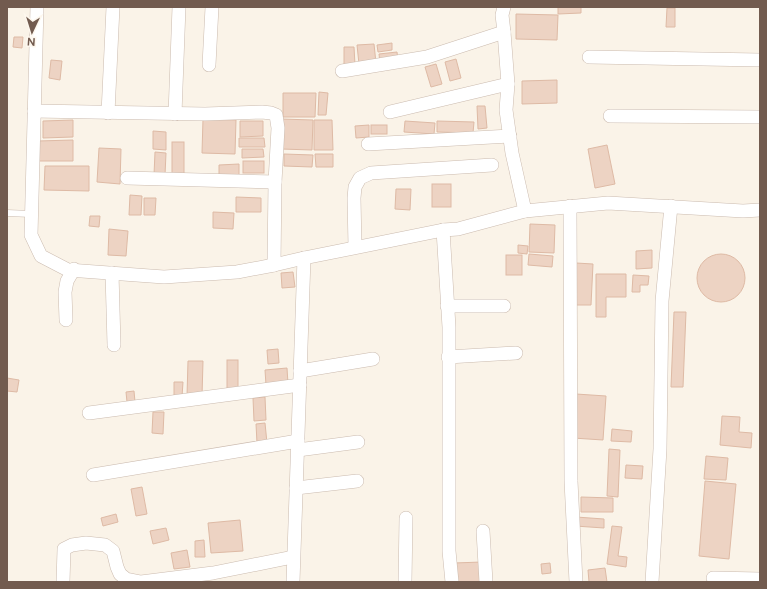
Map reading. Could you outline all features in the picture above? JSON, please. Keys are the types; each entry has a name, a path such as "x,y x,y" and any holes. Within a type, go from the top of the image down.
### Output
{"street":[{"path":"37,7 31,235 40,256 68,270 164,277 237,272 355,247 443,230 458,229 525,211 570,206 608,203 743,211 760,210"},
{"path":"108,113 113,7"},
{"path":"175,114 179,7"},
{"path":"209,65 212,7"},
{"path":"504,7 502,15 508,84 506,110 512,153 525,211"},
{"path":"342,72 427,57 504,32"},
{"path":"589,57 760,60"},
{"path":"390,112 508,84"},
{"path":"34,111 175,114 262,112 276,115 278,128 275,182 274,265"},
{"path":"610,116 760,118"},
{"path":"368,144 510,136"},
{"path":"355,247 354,198 355,187 360,178 371,173 492,165"},
{"path":"127,178 275,182"},
{"path":"570,206 571,481 576,582"},
{"path":"652,582 660,449 662,301 671,206"},
{"path":"443,230 448,327 449,552 452,582"},
{"path":"293,582 304,258"},
{"path":"66,320 65,292 67,281 74,270"},
{"path":"112,273 114,345"},
{"path":"447,306 504,306"},
{"path":"448,357 516,353"},
{"path":"300,371 373,359"},
{"path":"89,413 300,385"},
{"path":"93,475 298,445 358,442"},
{"path":"296,488 357,481"},
{"path":"405,582 406,518"},
{"path":"483,531 486,582"},
{"path":"63,582 64,549 72,545 105,545 112,551 120,574 126,579 141,582 213,573 293,557"},
{"path":"713,578 760,579"}],"lane":[{"path":"7,213 31,214"}],"building":[{"path":"558,7 581,7 581,13 558,14"},
{"path":"667,8 675,8 675,27 666,27"},
{"path":"516,14 558,15 557,40 516,39"},
{"path":"14,37 23,37 22,48 13,47"},
{"path":"392,43 392,50 378,52 377,45"},
{"path":"374,44 376,63 359,64 357,45"},
{"path":"344,47 354,47 355,65 344,65"},
{"path":"397,52 398,61 380,63 379,54"},
{"path":"456,59 461,78 450,81 445,62"},
{"path":"51,60 62,61 60,80 49,78"},
{"path":"436,64 442,84 431,87 425,67"},
{"path":"557,80 557,103 522,104 522,81"},
{"path":"319,92 328,93 326,115 318,115"},
{"path":"283,93 316,93 315,117 283,117"},
{"path":"477,106 485,106 487,128 478,129"},
{"path":"203,119 236,120 235,154 202,153"},
{"path":"281,119 313,120 312,150 281,149"},
{"path":"73,120 73,137 43,138 43,121"},
{"path":"314,120 332,120 333,150 314,150"},
{"path":"240,121 263,121 263,136 240,137"},
{"path":"405,121 435,123 434,134 404,132"},
{"path":"437,121 474,122 473,133 437,132"},
{"path":"369,125 369,137 356,138 355,126"},
{"path":"371,125 387,125 387,134 371,134"},
{"path":"153,131 166,132 166,150 153,149"},
{"path":"239,138 264,138 265,147 239,147"},
{"path":"73,140 73,161 39,161 38,141"},
{"path":"172,142 184,142 184,176 172,176"},
{"path":"607,145 615,184 595,188 588,149"},
{"path":"99,148 121,149 120,184 97,182"},
{"path":"242,149 263,149 264,157 242,158"},
{"path":"155,152 166,153 165,175 154,175"},
{"path":"284,154 313,155 312,167 284,166"},
{"path":"315,154 333,154 333,167 316,167"},
{"path":"243,161 264,161 264,173 243,173"},
{"path":"239,164 239,176 219,176 219,165"},
{"path":"45,166 89,166 89,191 44,190"},
{"path":"432,184 451,184 451,207 432,207"},
{"path":"396,189 411,189 410,210 395,209"},
{"path":"130,195 142,196 141,215 129,215"},
{"path":"236,197 261,198 261,212 236,212"},
{"path":"144,198 156,198 155,215 144,215"},
{"path":"213,212 234,213 233,229 213,228"},
{"path":"90,216 100,216 99,227 89,226"},
{"path":"530,224 555,225 554,253 529,252"},
{"path":"109,229 128,231 126,256 108,255"},
{"path":"518,245 528,246 527,254 518,253"},
{"path":"652,250 652,268 636,269 636,251"},
{"path":"529,254 553,256 552,267 528,265"},
{"path":"721,254 730,256 738,261 743,269 745,278 743,287 738,295 730,300 721,302 712,300 704,295 699,287 697,278 699,269 704,261 712,256"},
{"path":"506,255 522,255 522,275 506,275"},
{"path":"576,263 593,264 591,305 575,305"},
{"path":"293,272 295,287 282,288 281,273"},
{"path":"596,274 626,274 626,297 606,297 606,317 596,317"},
{"path":"633,275 649,276 648,285 640,285 640,292 632,292"},
{"path":"674,312 686,312 683,387 671,387"},
{"path":"278,349 279,363 268,364 267,350"},
{"path":"227,360 238,360 238,390 227,390"},
{"path":"188,361 203,361 202,396 187,396"},
{"path":"287,368 288,384 266,385 265,370"},
{"path":"7,378 19,380 17,392 7,391"},
{"path":"174,382 183,382 182,397 174,396"},
{"path":"134,391 135,402 127,402 126,392"},
{"path":"576,394 606,396 603,440 573,438"},
{"path":"265,397 266,420 254,421 253,398"},
{"path":"153,412 164,412 163,434 152,433"},
{"path":"722,416 740,417 739,432 752,433 751,448 720,445"},
{"path":"265,423 267,443 257,443 256,424"},
{"path":"612,429 632,431 631,442 611,441"},
{"path":"609,449 620,450 618,497 607,496"},
{"path":"706,456 728,458 726,480 704,479"},
{"path":"626,465 643,466 642,479 625,478"},
{"path":"705,481 736,484 729,559 699,556"},
{"path":"142,487 147,514 136,516 131,489"},
{"path":"581,497 613,498 613,512 581,512"},
{"path":"116,514 118,522 103,526 101,518"},
{"path":"576,517 604,519 604,528 575,526"},
{"path":"240,520 243,551 211,553 208,523"},
{"path":"612,526 622,527 618,556 627,557 626,567 607,564"},
{"path":"166,528 169,540 153,544 150,531"},
{"path":"204,540 205,557 195,557 195,541"},
{"path":"187,550 190,567 174,569 171,553"},
{"path":"482,562 483,582 455,582 454,563"},
{"path":"550,563 551,573 542,574 541,564"},
{"path":"605,568 607,582 589,582 588,570"}]}
